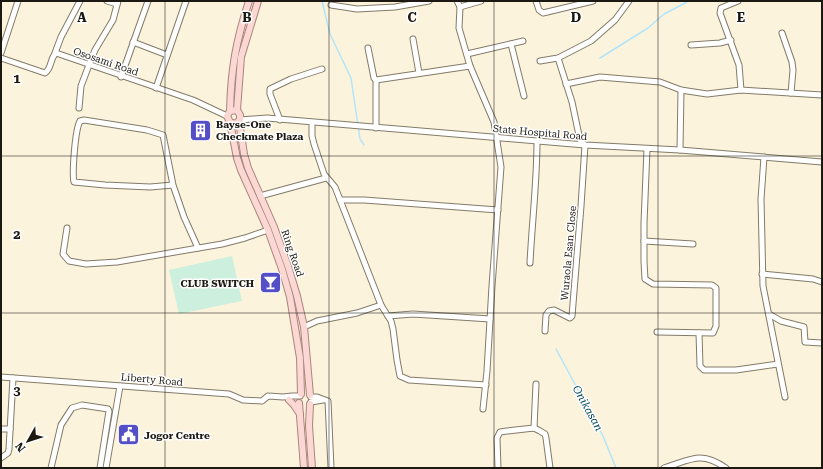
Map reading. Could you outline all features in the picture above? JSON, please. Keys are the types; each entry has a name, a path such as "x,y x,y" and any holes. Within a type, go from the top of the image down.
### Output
{"main road":[{"name":"Ring Road","path":"249,1 241,25 232,70 237,158 268,230 290,297 300,358 300,398 304,468"},
{"name":"Ring Road","path":"258,1 241,57 234,116 244,154 288,266 304,327 311,399 309,426 312,468"},
{"path":"306,393 311,399 305,406 300,398 306,393"},
{"path":"286,398 294,405 301,417"}],"street":[{"path":"1,53 18,1"},
{"path":"1,58 45,73 49,70 60,41 80,1"},
{"path":"79,108 81,86 89,65 95,50 114,20 117,3 107,1"},
{"path":"121,77 148,1"},
{"path":"156,88 186,1"},
{"path":"331,5 365,9 402,7 418,2 429,1"},
{"path":"458,1 460,7 459,28 470,66 494,122 498,137 501,171 483,409"},
{"path":"460,7 481,1"},
{"path":"536,1 539,10 545,13 593,1"},
{"path":"540,61 558,58 591,41 615,20 629,1"},
{"path":"738,1 724,6 720,10 739,65 740,90"},
{"path":"782,33 792,62 793,70 791,93"},
{"path":"413,39 419,73"},
{"path":"691,45 720,44 730,40"},
{"path":"467,54 523,41"},
{"path":"133,42 167,55"},
{"path":"511,44 524,96"},
{"path":"368,48 374,78 376,80 376,128"},
{"name":"Ososami Road","path":"55,53 121,77 193,100 217,111 234,116"},
{"path":"558,58 572,102 580,140 585,145"},
{"path":"376,80 470,66"},
{"path":"280,120 270,94 270,89 291,79 322,69"},
{"path":"566,84 600,77 660,82 681,90 707,94 740,90 822,95"},
{"path":"680,150 681,90"},
{"name":"State Hospital Road","path":"234,116 585,145 680,150 822,162"},
{"path":"173,185 150,187 105,186 74,182 75,147 77,128 80,122 84,120 147,130 163,135 173,185 184,217 198,248"},
{"path":"312,123 312,136 314,144 326,178 335,187 381,306 394,329 400,376 409,380 486,385"},
{"path":"530,263 537,177 537,141"},
{"name":"Wuraola Esan Close","path":"546,331 546,315 549,311 554,310 570,318 572,316 585,145"},
{"path":"647,149 644,241 644,274 647,282 653,284 712,285 716,288 716,326 715,331 711,334 657,332"},
{"path":"764,157 761,199 763,286 785,397"},
{"path":"260,196 326,178"},
{"path":"340,200 364,200 498,210"},
{"path":"67,228 63,254 69,261 86,264 117,262 198,248 237,240 268,230"},
{"path":"644,241 693,244"},
{"path":"762,274 813,279 822,282"},
{"path":"304,327 317,321 357,313 381,306"},
{"path":"388,316 413,314 490,319"},
{"path":"769,314 780,321 804,327 805,342 822,343"},
{"path":"698,333 700,366 704,370 736,370 778,364"},
{"name":"Liberty Road","path":"1,378 229,394 243,400 262,401 268,396 300,398"},
{"path":"1,458 8,454 9,449 13,378"},
{"path":"534,428 536,384"},
{"path":"106,468 120,386"},
{"path":"311,399 328,401 331,468"},
{"path":"51,468 61,425 72,408 82,405 108,409 100,468"},
{"path":"498,468 497,438 500,432 534,428 545,434 550,468"},
{"path":"1,429 10,429"},
{"path":"664,468 688,459 699,457 715,460 726,468"}],"green space":[{"path":"232,256 242,301 179,314 169,270"}],"waterway":[{"path":"322,1 330,34 351,78 360,139 364,145"},
{"path":"600,58 648,28 664,14 689,1"},
{"name":"Onikasan","path":"556,349 603,436 616,468"}],"place":[{"name":"Bayse-One Checkmate Plaza","path":"200,130"},
{"name":"CLUB SWITCH","path":"270,283"},
{"name":"Jogor Centre","path":"128,435"}]}
